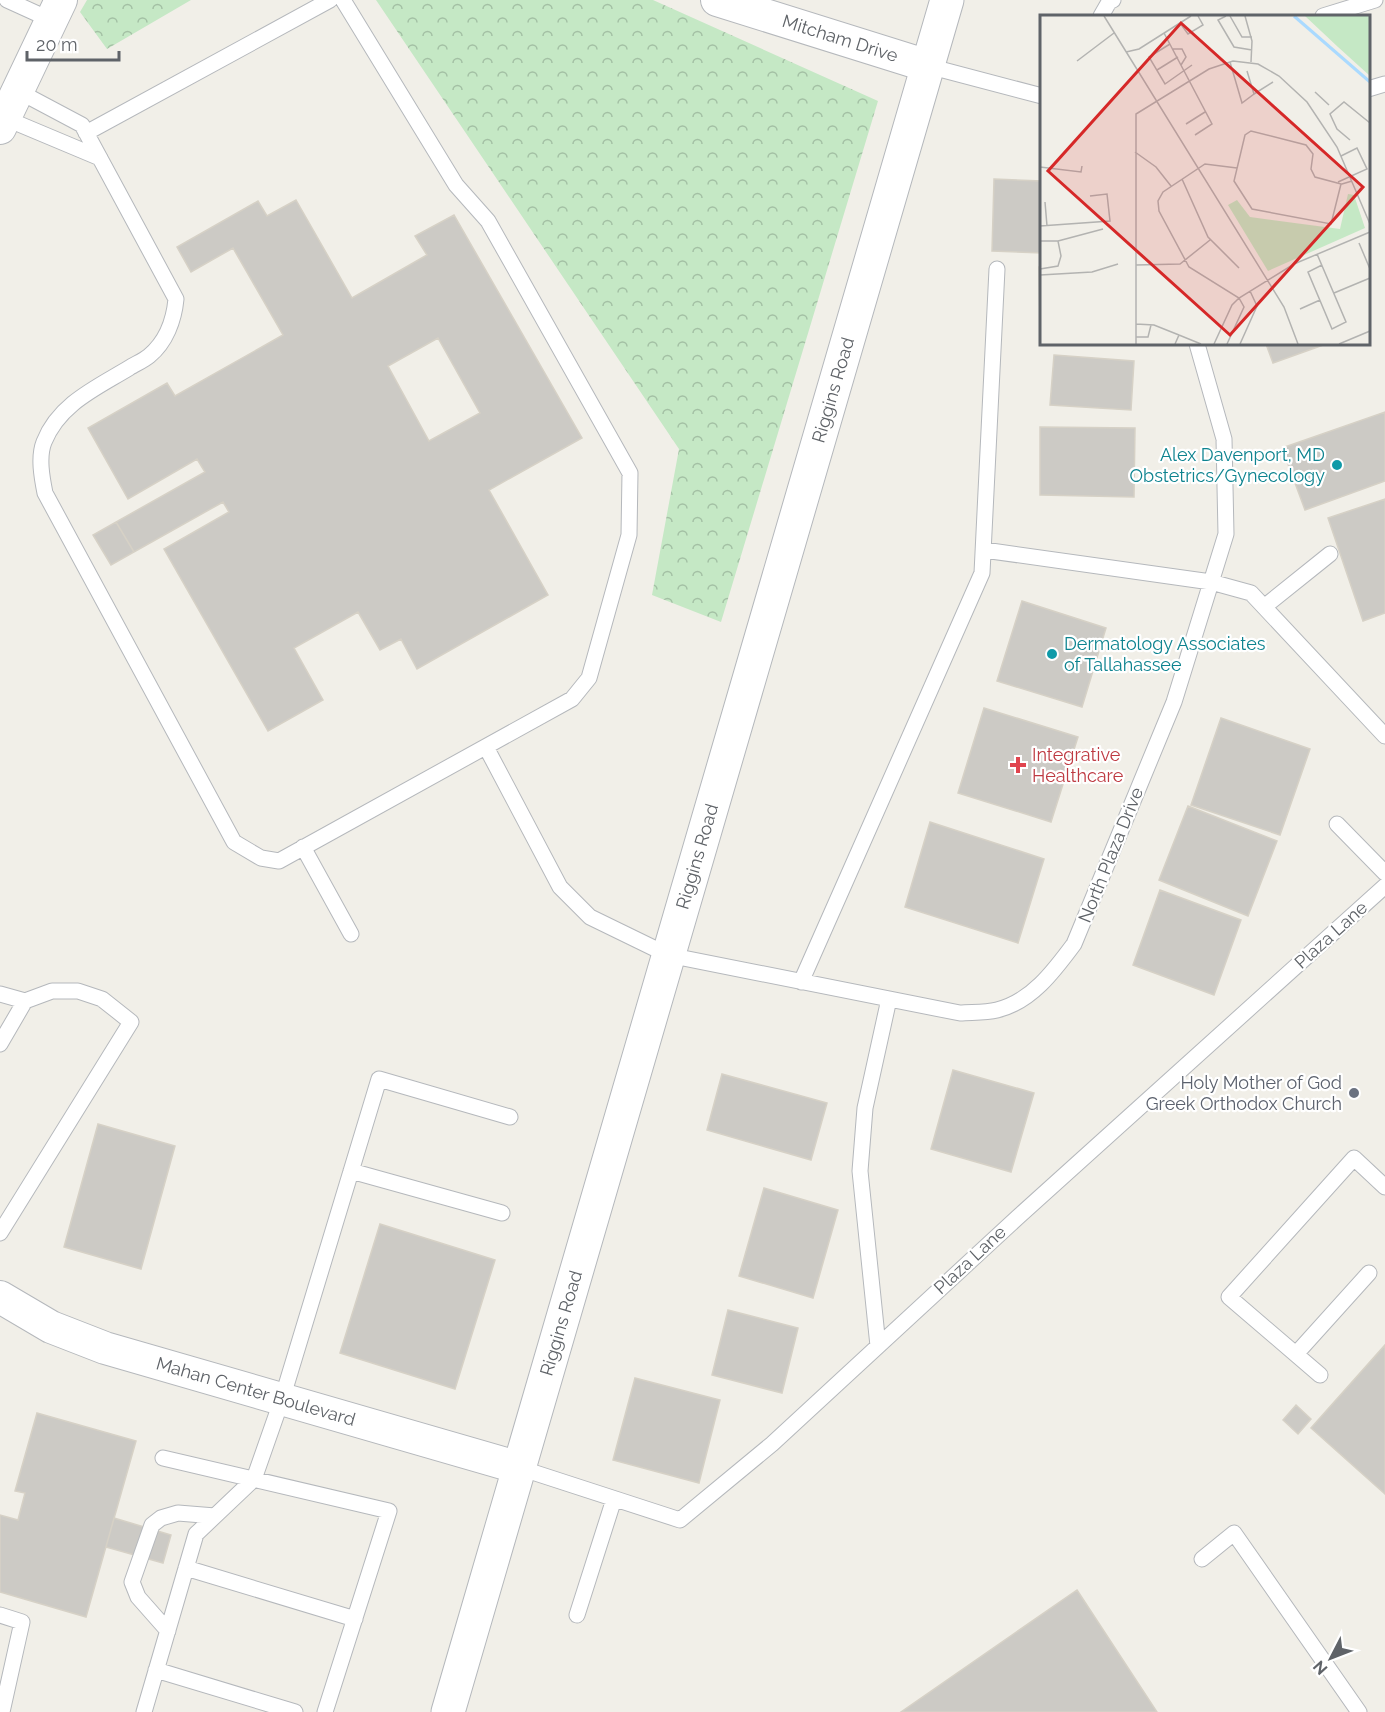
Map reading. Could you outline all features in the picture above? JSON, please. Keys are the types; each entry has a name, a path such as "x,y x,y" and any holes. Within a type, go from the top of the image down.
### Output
{"street":[{"name":"Mitcham Drive","path":"717,0 928,66"},
{"name":"Riggins Road","path":"448,1712 947,0"},
{"path":"6,113 56,10"},
{"name":"Mahan Center Boulevard","path":"0,1297 51,1327 105,1348 520,1468"}],"lane":[{"path":"7,0 56,10"},
{"path":"6,113 84,129 330,0"},
{"path":"84,129 176,299 174,316 165,337 149,356 74,400 58,417 43,444 41,469 45,493 234,842 261,858 279,861 572,699 589,678 629,535 630,473 488,221 456,185 343,0"},
{"path":"1102,15 1109,2 1113,0"},
{"path":"1326,15 1375,0"},
{"path":"928,66 1040,96"},
{"path":"1370,88 1385,84"},
{"path":"6,113 100,158"},
{"path":"801,982 982,573 997,268"},
{"name":"North Plaza Drive","path":"486,747 560,887 590,917 668,955 960,1013 997,1010 1025,998 1060,963 1074,944 1174,702 1226,534 1224,439 1197,345"},
{"path":"984,550 1211,582 1251,593 1385,736"},
{"path":"1264,607 1330,554"},
{"path":"1336,824 1385,873"},
{"path":"303,848 351,934"},
{"name":"Plaza Lane","path":"520,1468 680,1520 772,1444 1018,1216 1385,886"},
{"path":"0,994 25,1001 52,991 78,991 102,999 131,1022 0,1233"},
{"path":"878,1346 860,1171 865,1108 889,999"},
{"path":"0,1044 25,1001"},
{"path":"144,1712 196,1534 254,1479 282,1399 379,1079 510,1117"},
{"path":"1320,1375 1229,1297 1354,1158 1385,1187"},
{"path":"351,1171 502,1213"},
{"path":"1296,1354 1369,1273"},
{"path":"163,1458 388,1511 325,1712"},
{"path":"577,1615 614,1498"},
{"path":"168,1631 138,1597 132,1582 152,1525 161,1518 178,1513 215,1516"},
{"path":"1202,1559 1234,1533 1359,1712"},
{"path":"186,1568 355,1619"},
{"path":"0,1615 22,1622 2,1712"},
{"path":"156,1670 295,1712"}],"green space":[{"path":"87,0 191,0 107,49 80,12"},
{"path":"376,0 653,0 878,101 721,622 652,595 679,449"}],"building":[{"path":"994,179 1040,181 1040,253 992,251"},
{"path":"296,200 352,298 427,255 415,236 454,215 582,438 489,490 548,595 417,669 401,639 380,650 358,612 294,648 323,700 268,731 164,549 229,512 223,502 134,552 116,522 205,472 197,459 128,499 88,428 167,383 175,396 283,335 233,248 191,272 177,247 258,201 267,216","holes":["438,338 480,413 429,441 388,366"]},
{"path":"1039,267 1040,267 1040,321"},
{"path":"1266,345 1323,345 1273,363"},
{"path":"1054,355 1134,361 1131,410 1050,405"},
{"name":"Alex Davenport, MD Obstetrics/Gynecology","path":"1385,412 1385,481 1305,510 1282,448"},
{"path":"1040,427 1135,428 1134,497 1040,495"},
{"path":"1385,499 1385,613 1363,621 1328,518"},
{"path":"116,522 134,552 111,565 93,535"},
{"name":"Dermatology Associates of Tallahassee","path":"1022,601 1106,628 1082,707 997,681"},
{"name":"Integrative Healthcare","path":"984,708 1078,737 1051,822 958,793"},
{"path":"1221,718 1310,749 1280,835 1191,805"},
{"path":"1188,806 1277,841 1248,916 1159,880"},
{"path":"930,822 1044,859 1018,943 905,907"},
{"path":"1160,890 1241,920 1214,995 1133,965"},
{"path":"953,1070 1034,1093 1011,1172 931,1149"},
{"path":"722,1074 827,1103 811,1160 707,1130"},
{"path":"98,1124 175,1146 141,1269 64,1247"},
{"path":"764,1188 838,1210 813,1298 739,1276"},
{"path":"380,1224 495,1260 455,1389 340,1353"},
{"path":"728,1310 798,1328 782,1393 712,1375"},
{"path":"1385,1345 1385,1494 1311,1428"},
{"path":"635,1378 720,1400 699,1483 613,1460"},
{"path":"1296,1405 1311,1419 1298,1434 1283,1420"},
{"path":"37,1413 136,1441 86,1617 0,1592 0,1515 18,1520 25,1493 15,1491"},
{"path":"114,1518 171,1535 163,1563 106,1547"},
{"path":"1077,1590 1157,1712 901,1712"}],"place":[{"name":"Alex Davenport, MD Obstetrics/Gynecology","path":"1337,465"},
{"name":"Dermatology Associates of Tallahassee","path":"1052,654"},
{"name":"Integrative Healthcare","path":"1018,765"},
{"name":"Holy Mother of God Greek Orthodox Church","path":"1354,1093"}]}
